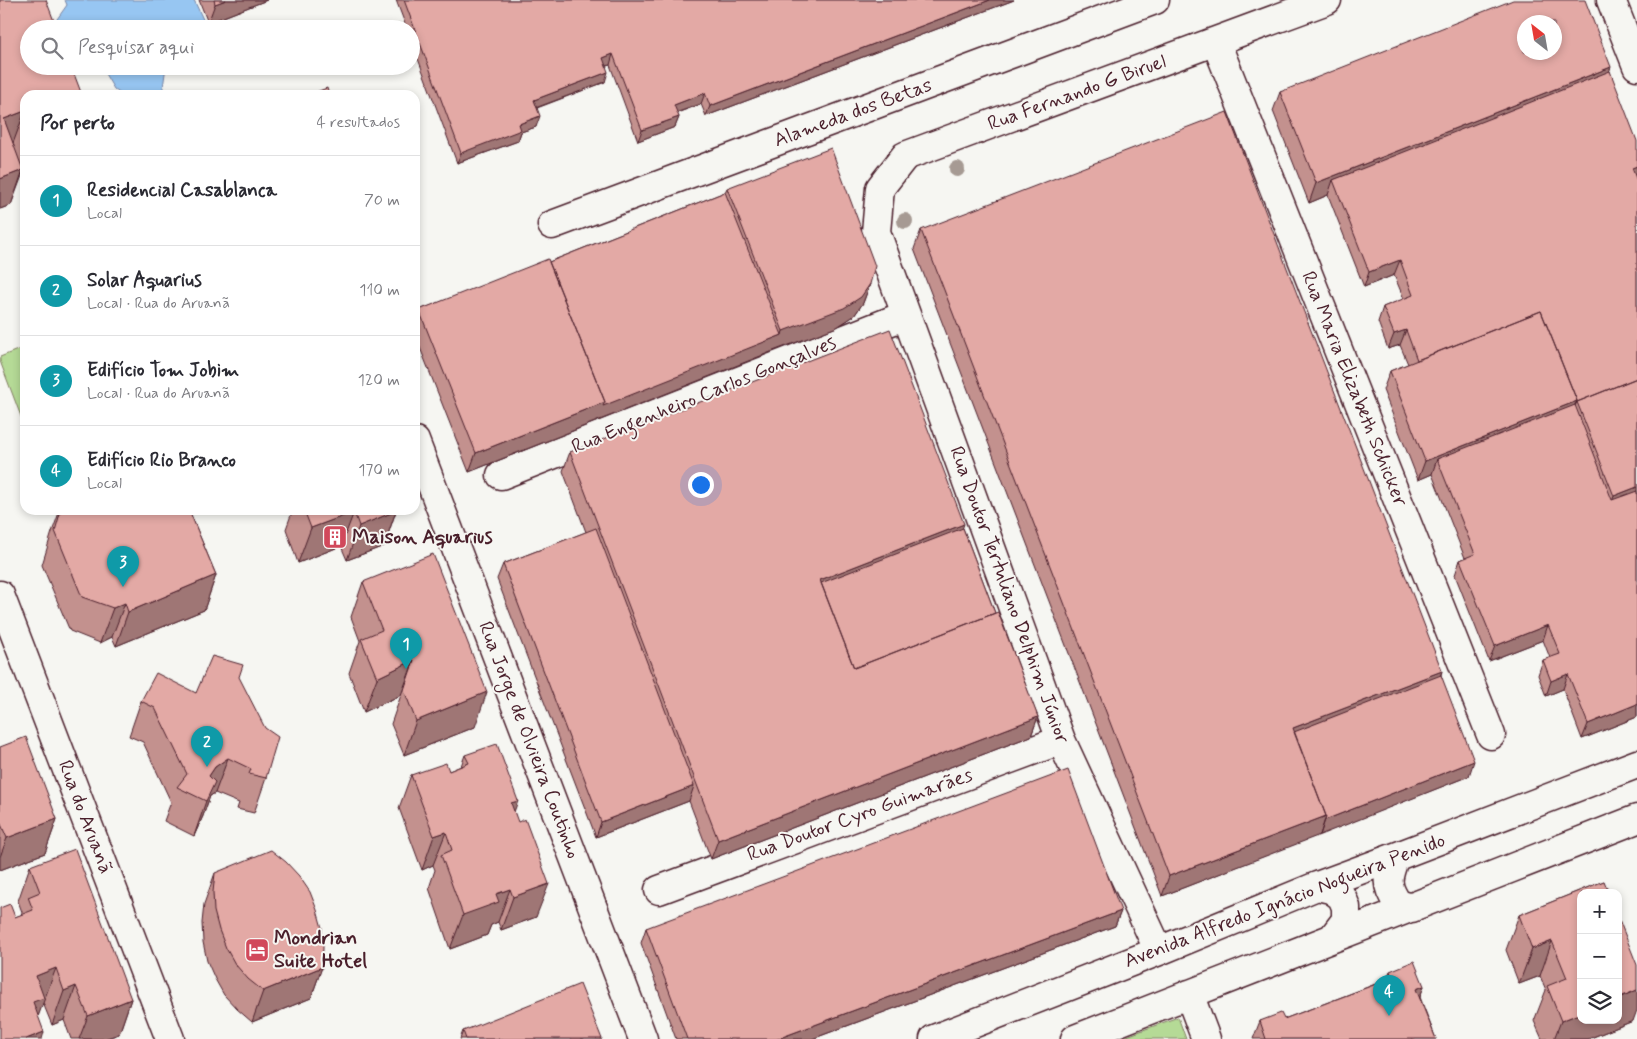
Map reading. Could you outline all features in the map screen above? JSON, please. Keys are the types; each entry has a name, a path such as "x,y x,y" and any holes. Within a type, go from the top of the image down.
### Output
{"street":[{"name":"Alameda dos Betas","path":"552,225 1154,0"},
{"name":"Rua Fernando G Biruel","path":"876,232 880,188 905,156 1327,0"},
{"path":"1611,0 1637,66"},
{"name":"Rua Maria Elizabeth Schicker","path":"1216,42 1492,735"},
{"name":"Rua Doutor Tertuliano Delphim Júnior","path":"876,232 1061,740 1159,951"},
{"name":"Rua Engenheiro Carlos Gonçalves","path":"501,475 906,315"},
{"name":"Rua Jorge de Olvieira Coutinho","path":"420,454 643,1039"},
{"name":"Rua do Aruanã","path":"0,595 170,1039"},
{"name":"Rua Doutor Cyro Guimarães","path":"659,890 1061,740"},
{"name":"Avenida Alfredo Ignácio Nogueira Penido","path":"934,1039 1159,951 1317,886 1637,764"},
{"path":"1075,1039 1637,819"},
{"path":"1396,857 1388,875 1388,886 1398,904 1412,908"},
{"path":"1317,886 1331,889 1342,898 1346,907 1346,920 1333,937"},
{"path":"1189,994 1206,1039"}],"green space":[{"path":"20,349 20,414 0,361 0,357"},
{"path":"1178,1017 1186,1039 1119,1039"}],"water":[{"path":"65,0 194,0 203,20 56,20 67,5"},
{"path":"106,75 165,75 163,90 114,89"}],"building":[{"path":"0,0 46,0 54,20 20,20 20,75 74,75 80,90 20,90 20,113 4,119 20,162 20,171 0,179"},
{"path":"214,0 226,0 215,4"},
{"path":"404,0 990,0 710,106 705,93 674,105 679,117 642,130 613,54 603,58 608,72 534,100 540,116 519,124 521,130 461,153 420,43 420,20 411,20"},
{"path":"1513,0 1585,0 1611,67 1316,183 1280,92"},
{"path":"1610,71 1637,141 1637,166 1632,168 1637,181 1637,378 1577,402 1575,405 1577,401 1541,311 1417,360 1406,330 1394,334 1383,307 1413,295 1400,260 1369,272 1333,180"},
{"path":"1227,112 1442,671 1293,728 1326,816 1169,876 921,230"},
{"path":"831,148 875,266 870,284 861,297 844,308 783,331 727,188"},
{"path":"725,192 782,335 603,406 605,402 549,262"},
{"path":"548,259 605,402 476,453 420,310"},
{"path":"1541,311 1577,401 1425,461 1390,371"},
{"path":"890,329 964,524 820,580 854,668 998,612 1038,717 718,840 570,452"},
{"path":"1637,378 1637,487 1614,496 1577,402"},
{"path":"1575,405 1612,500 1637,491 1637,704 1588,724 1568,674 1551,681 1543,660 1560,654 1548,625 1495,646 1460,560 1475,554 1437,459"},
{"path":"60,515 191,515 216,575 128,612 125,603 113,608 82,597 55,531"},
{"path":"306,515 346,515 311,528"},
{"path":"355,515 386,515 359,526"},
{"path":"596,528 694,786 601,822 503,564"},
{"path":"963,528 995,613 854,668 821,583"},
{"path":"433,554 487,692 416,721 404,690 414,660 377,678 361,639 382,630 363,582"},
{"path":"212,656 243,665 239,677 265,728 278,737 266,778 249,774 251,769 228,758 215,767 209,776 215,782 206,801 177,787 187,774 155,708 141,701 156,673 196,693"},
{"path":"1441,675 1474,761 1325,820 1326,816 1294,732"},
{"path":"26,737 57,819 7,838 0,822 0,747"},
{"path":"497,744 518,801 511,803 518,822 525,819 549,884 513,897 510,889 496,894 499,902 463,915 441,855 452,850 446,832 434,836 411,775 446,763 449,771 469,763 465,755"},
{"path":"1068,770 1121,911 777,1039 687,1039 646,928"},
{"path":"75,849 131,999 88,1016 76,986 64,991 56,968 36,976 44,998 33,1002 44,1032 26,1039 0,1039 0,908 10,904 15,917 33,910 28,897 40,892 30,866"},
{"name":"Mondrian Suite Hotel","path":"271,850 299,876 310,892 322,928 322,967 263,991 248,979 235,964 226,948 214,911 213,892 215,873"},
{"path":"1604,881 1607,889 1584,889"},
{"path":"1577,892 1577,1015 1561,1021 1547,986 1567,978 1552,941 1532,949 1519,915"},
{"path":"1622,927 1637,965 1637,990 1622,996"},
{"path":"1414,961 1424,986 1416,989 1436,1039 1266,1039 1260,1021 1281,1013 1284,1019 1392,978 1390,971"},
{"path":"580,984 602,1039 466,1039 463,1031"}],"place":[{"name":"Maison Aquarius","path":"335,537"},
{"name":"Edifício Tom Jobim","path":"123,587"},
{"name":"Residencial Casablanca","path":"406,669"},
{"name":"Solar Aquarius","path":"207,767"},
{"name":"Mondrian Suite Hotel","path":"257,950"},
{"name":"Edifício Rio Branco","path":"1389,1016"}]}
